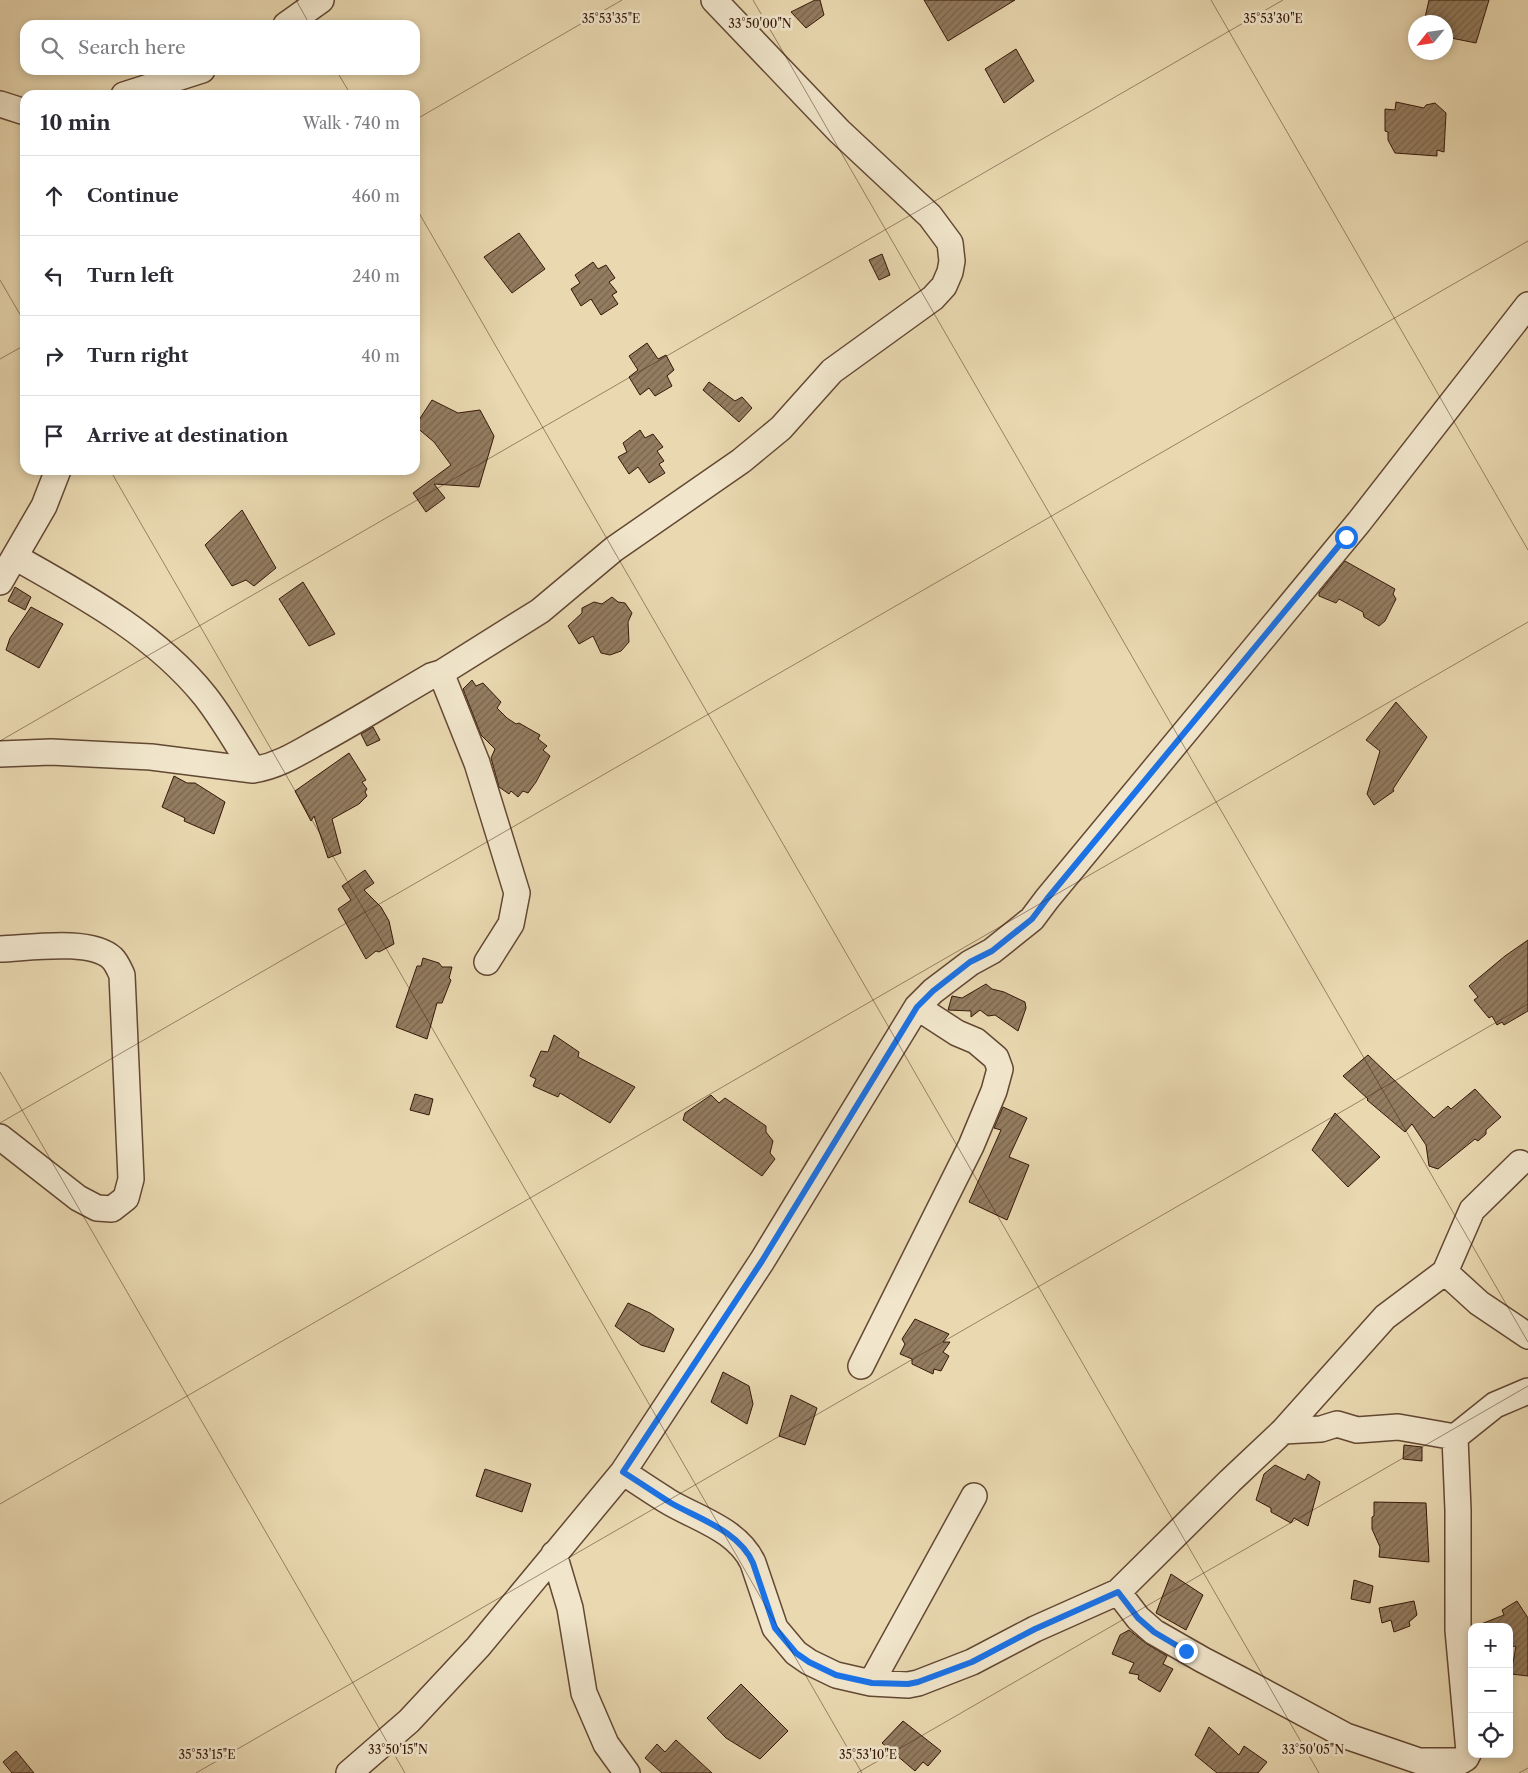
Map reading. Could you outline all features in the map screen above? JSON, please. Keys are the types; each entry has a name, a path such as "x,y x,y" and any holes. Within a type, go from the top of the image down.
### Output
{"street":[{"path":"293,20 321,0"},
{"path":"0,754 50,752 150,757 253,770 270,767 286,760 431,676 441,674 540,611 614,549 741,461 781,428 832,371 933,298 944,286 952,261 950,244 930,216 839,131 714,0"},
{"path":"159,90 191,75"},
{"path":"0,104 20,110"},
{"path":"349,1773 409,1720 478,1647 623,1472 762,1261 917,1007 933,991 970,962 992,951 1032,919 1358,522 1528,305"},
{"path":"0,582 44,506 56,475"},
{"path":"15,557 122,621 166,654 205,696 253,770"},
{"path":"441,674 477,763 517,892 511,924 487,962"},
{"path":"0,949 68,946 92,947 111,957 118,965 122,975 131,1179 126,1198 112,1209 97,1208 78,1198 0,1138"},
{"path":"862,1366 971,1146 994,1091 1000,1069 996,1058 976,1041 957,1033 917,1007"},
{"path":"623,1472 669,1502 738,1541 751,1557 775,1628 796,1653 809,1662 836,1675 872,1683 908,1684 918,1682 972,1662 1035,1629 1118,1592 1283,1431 1385,1316 1445,1272 1472,1210 1520,1163"},
{"path":"1445,1272 1479,1303 1528,1336"},
{"path":"1283,1431 1321,1428 1337,1424 1357,1430 1398,1426 1455,1437 1495,1405 1528,1391"},
{"path":"1118,1592 1138,1618 1154,1632 1346,1736 1419,1761 1461,1761 1466,1758 1469,1752 1458,1630 1458,1510 1455,1437"},
{"path":"872,1683 974,1496"},
{"path":"554,1554 570,1608 584,1693 606,1744 627,1773"}],"building":[{"path":"815,0 820,0 824,15 806,28 791,12"},
{"path":"924,0 1015,0 948,41"},
{"path":"1429,0 1489,0 1476,43 1453,38 1453,15 1426,15"},
{"path":"1016,49 1034,81 1004,103 985,69"},
{"path":"1396,102 1424,108 1426,105 1435,103 1446,113 1444,152 1437,150 1437,156 1395,153 1388,140 1388,132 1385,131 1385,109 1395,110"},
{"path":"519,233 545,269 512,293 484,257"},
{"path":"882,254 890,275 879,280 869,260"},
{"path":"593,262 598,269 606,265 615,278 609,282 617,292 612,295 618,304 601,315 591,299 581,306 571,289 580,283 575,275"},
{"path":"647,343 658,359 666,355 674,370 667,376 672,386 655,396 649,388 640,395 629,377 638,370 629,356"},
{"path":"709,382 735,401 742,397 752,408 739,422 703,390"},
{"path":"432,400 458,413 480,410 494,436 479,487 434,484 445,498 426,512 413,493 451,465 434,442 420,430 420,418"},
{"path":"640,430 645,438 653,434 663,447 657,451 664,461 659,464 665,473 649,483 638,467 629,474 618,457 627,452 623,443"},
{"path":"242,510 276,568 254,586 246,580 232,586 205,545"},
{"path":"1345,561 1395,589 1393,594 1396,599 1385,621 1379,626 1364,617 1363,612 1339,599 1336,603 1319,596 1319,593"},
{"path":"303,582 335,634 309,646 279,599"},
{"path":"15,587 31,597 25,610 8,601"},
{"path":"612,597 618,602 625,603 632,613 628,622 629,642 621,651 610,655 601,653 593,636 579,644 568,626 582,613 582,608 594,602 602,604"},
{"path":"31,607 63,624 39,668 6,650 10,638"},
{"path":"472,680 476,686 483,683 501,702 497,708 507,718 540,735 538,739 547,746 543,750 550,756 528,793 523,791 518,797 511,791 509,794 499,787 491,758 495,749 481,735 463,689"},
{"path":"1396,702 1427,737 1393,789 1394,791 1374,805 1367,794 1380,751 1366,740"},
{"path":"373,727 380,740 367,746 361,734"},
{"path":"349,753 366,780 362,782 367,789 365,792 367,796 359,804 332,819 341,853 328,858 314,816 311,821 295,791"},
{"path":"174,776 187,783 195,783 225,802 214,834 184,821 185,818 162,807"},
{"path":"365,870 374,883 364,890 381,907 389,921 394,944 379,952 376,951 366,959 338,909 351,900 342,886"},
{"path":"1528,940 1528,1011 1504,1025 1502,1022 1497,1025 1492,1016 1489,1018 1474,1000 1478,997 1469,986 1505,956"},
{"path":"423,958 439,963 442,967 452,967 449,978 451,980 442,1003 437,1003 427,1039 396,1027 417,966 421,966"},
{"path":"986,984 992,989 1004,992 1025,1002 1026,1008 1018,1031 995,1015 988,1016 980,1010 971,1017 971,1011 948,1010 952,996 962,998"},
{"path":"554,1035 579,1052 578,1057 635,1087 610,1123 560,1093 558,1097 533,1086 536,1079 530,1076 541,1051 548,1052"},
{"path":"1368,1055 1434,1118 1448,1106 1451,1109 1475,1089 1501,1117 1486,1130 1486,1134 1478,1141 1475,1139 1438,1169 1429,1166 1426,1145 1412,1124 1405,1132 1367,1100 1343,1076"},
{"path":"415,1094 433,1099 429,1115 410,1110"},
{"path":"711,1095 719,1103 725,1098 766,1126 766,1132 773,1141 770,1153 775,1159 762,1176 683,1120 685,1113"},
{"path":"1003,1107 1027,1118 1009,1157 1029,1165 1007,1220 969,1202 1001,1130 994,1128"},
{"path":"1335,1113 1380,1157 1348,1187 1312,1150"},
{"path":"628,1303 650,1313 674,1329 664,1352 641,1345 615,1326"},
{"path":"915,1319 949,1334 943,1342 950,1342 943,1352 949,1356 941,1371 934,1369 933,1374 912,1364 912,1359 900,1354 905,1344 902,1339"},
{"path":"723,1372 749,1386 753,1404 747,1424 711,1402"},
{"path":"791,1395 817,1408 805,1445 779,1436"},
{"path":"1404,1445 1422,1447 1422,1461 1403,1459"},
{"path":"1275,1465 1305,1480 1308,1474 1320,1482 1308,1526 1294,1518 1291,1523 1271,1512 1271,1508 1256,1500 1264,1474"},
{"path":"485,1469 531,1484 522,1512 476,1496"},
{"path":"1374,1502 1426,1503 1429,1562 1379,1557 1380,1547 1372,1529"},
{"path":"1171,1574 1203,1595 1186,1630 1156,1613"},
{"path":"1354,1580 1373,1586 1370,1603 1351,1599"},
{"path":"1414,1601 1417,1615 1409,1622 1410,1626 1394,1632 1391,1620 1382,1623 1379,1608"},
{"path":"1517,1601 1528,1618 1528,1676 1513,1674 1516,1646 1513,1646 1513,1623 1484,1623 1504,1615 1502,1610"},
{"path":"1129,1630 1167,1656 1163,1664 1173,1669 1160,1692 1138,1679 1139,1675 1129,1673 1134,1663 1112,1654 1120,1635"},
{"path":"741,1684 788,1731 760,1759 726,1738 707,1718"},
{"path":"903,1721 941,1751 928,1766 923,1762 915,1771 882,1743"},
{"path":"1209,1727 1239,1755 1244,1746 1267,1762 1258,1773 1217,1773 1195,1755"},
{"path":"676,1740 712,1773 662,1773 645,1758 657,1744 665,1752"},
{"path":"16,1751 34,1773 12,1773 3,1762"}],"route":[{"path":"1186,1651 1154,1632 1138,1618 1118,1592 1035,1629 972,1662 918,1682 908,1684 872,1683 836,1675 809,1662 796,1653 779,1635 751,1557 738,1541 669,1502 623,1472 762,1261 917,1007 933,991 970,962 992,951 1032,919 1346,537"}]}
